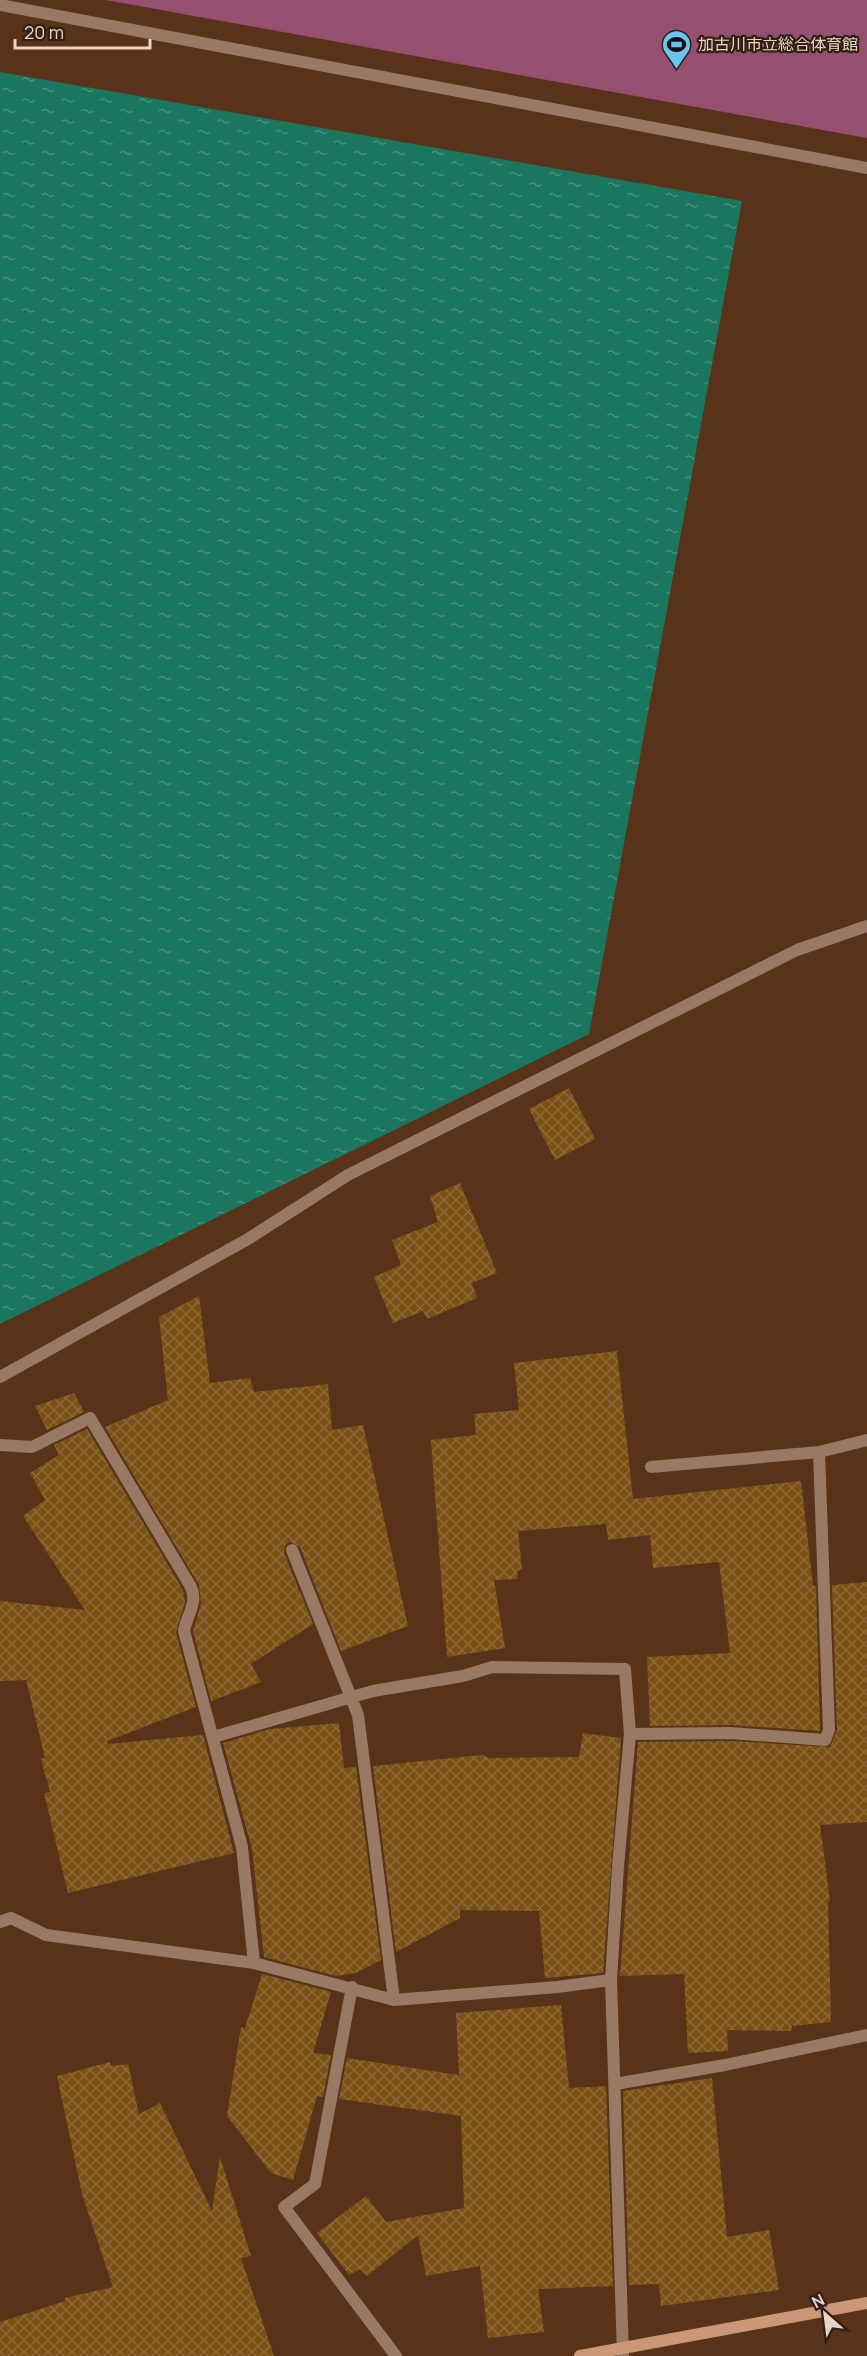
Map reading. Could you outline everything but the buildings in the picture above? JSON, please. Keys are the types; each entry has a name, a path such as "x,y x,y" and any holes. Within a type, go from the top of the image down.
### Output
{"street":[{"path":"0,5 867,168"},
{"path":"0,1377 248,1239 348,1175 797,950 867,926"},
{"path":"0,1445 33,1447 90,1418 195,1595 184,1630 242,1847 254,1963"},
{"path":"651,1467 819,1452 867,1440"},
{"path":"630,1734 730,1733 825,1740 829,1730 819,1452"},
{"path":"292,1550 358,1715 394,2000"},
{"path":"213,1737 352,1697 463,1676 492,1667 625,1669 630,1734 611,1980 623,2352"},
{"path":"0,1922 11,1918 46,1935 254,1963 394,2000 557,1987 611,1980"},
{"path":"352,1988 315,2184 284,2207 396,2356"},
{"path":"615,2084 725,2065 867,2035"},
{"path":"580,2356 623,2352 867,2303"}],"shaded area":[{"name":"加古川市立総合体育館","path":"106,0 867,0 867,138"}],"water":[{"path":"0,72 742,201 589,1034 0,1324"}],"place":[{"name":"加古川市立総合体育館","path":"677,70"}]}
